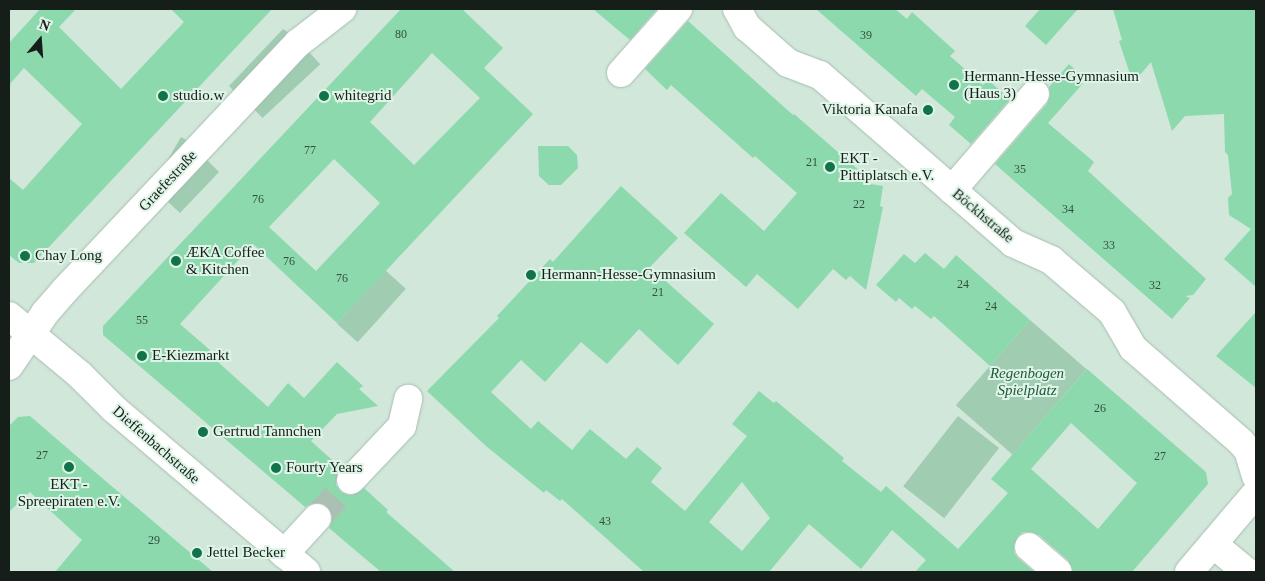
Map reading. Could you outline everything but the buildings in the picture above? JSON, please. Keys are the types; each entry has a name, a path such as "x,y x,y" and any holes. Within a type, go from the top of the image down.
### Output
{"street":[{"name":"Graefestraße","path":"9,366 44,313 66,289 298,43 342,9"},
{"path":"621,73 678,9"},
{"name":"Böckhstraße","path":"737,9 747,27 788,63 820,75 1013,242 1051,260 1112,312 1133,348 1241,442 1248,450 1256,476"},
{"path":"952,190 1035,94"},
{"name":"Dieffenbachstraße","path":"9,316 80,375 114,409 306,572"},
{"path":"351,480 402,426 408,399"},
{"path":"1189,572 1256,493"},
{"path":"284,554 317,518"},
{"path":"1213,544 1247,572"},
{"path":"1029,547 1058,572"}],"green space":[{"path":"283,29 289,33 235,92 229,86"},
{"path":"308,51 320,64 262,118 250,105"},
{"path":"181,137 188,141 159,190 152,186"},
{"path":"208,157 207,160 219,172 180,213 166,200"},
{"path":"385,270 406,289 358,342 337,324"},
{"name":"Regenbogen Spielplatz","path":"1030,320 1087,369 1012,454 956,405"},
{"path":"958,416 999,448 944,518 903,486"}],"tunnel":[{"path":"317,518 351,480"}],"place":[{"name":"Hermann-Hesse-Gymnasium (Haus 3)","path":"954,85"},
{"name":"studio.w","path":"163,96"},
{"name":"whitegrid","path":"324,96"},
{"name":"Viktoria Kanafa","path":"928,110"},
{"name":"EKT - Pittiplatsch e.V.","path":"830,167"},
{"name":"Chay Long","path":"25,256"},
{"name":"ÆKA Coffee & Kitchen","path":"176,261"},
{"name":"Hermann-Hesse-Gymnasium","path":"531,275"},
{"name":"E-Kiezmarkt","path":"142,356"},
{"name":"Gertrud Tannchen","path":"203,432"},
{"name":"EKT - Spreepiraten e.V.","path":"69,467"},
{"name":"Fourty Years","path":"276,468"},
{"name":"Jettel Becker","path":"197,553"}]}
